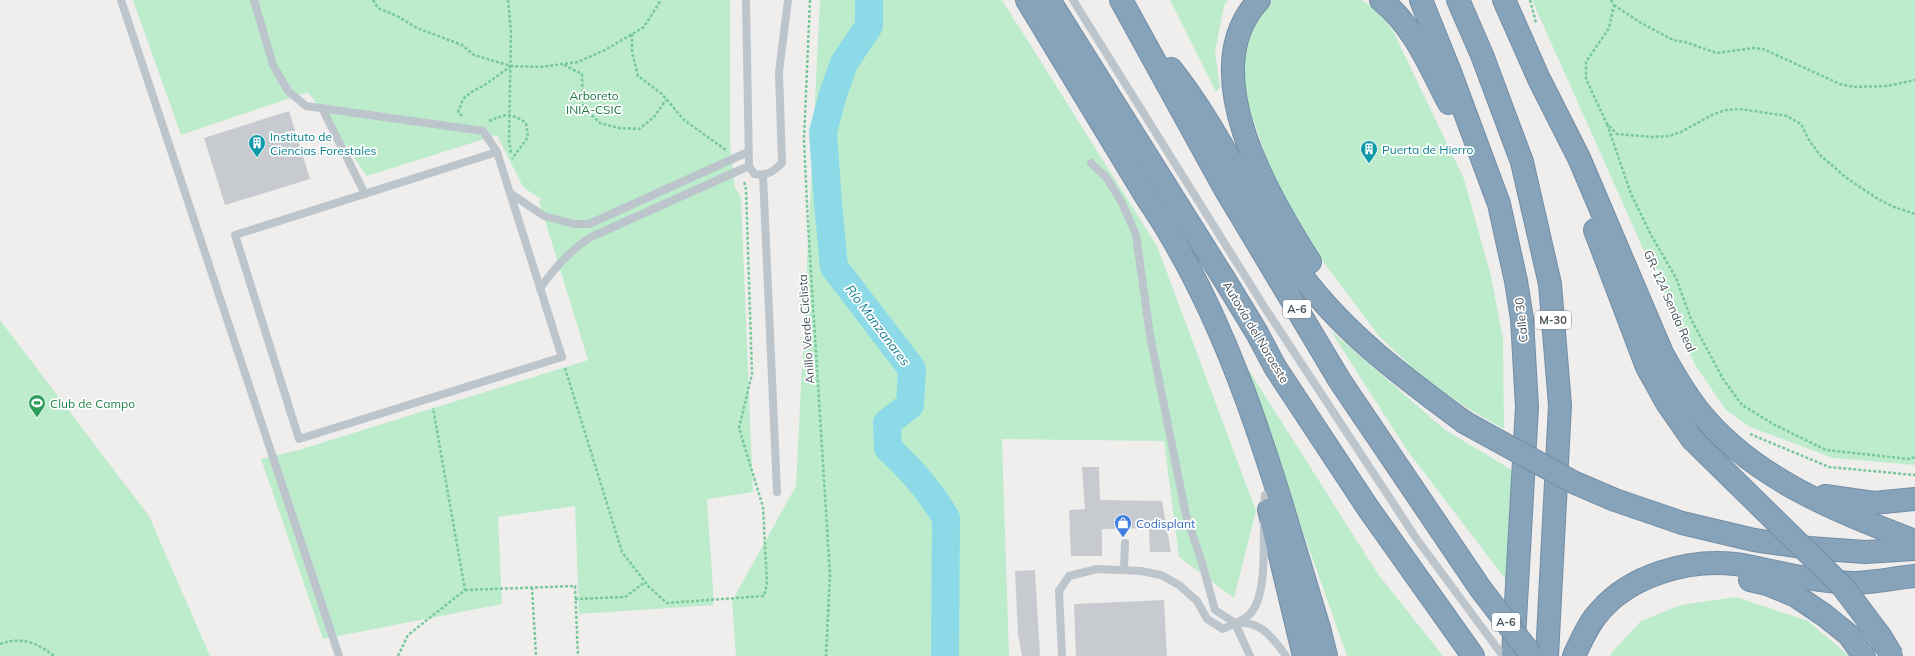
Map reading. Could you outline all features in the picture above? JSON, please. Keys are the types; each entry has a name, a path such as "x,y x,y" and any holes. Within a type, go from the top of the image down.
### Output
{"highway":[{"path":"1027,0 1147,198 1167,227 1220,335 1246,394 1319,628 1326,656"},
{"name":"Autovía del Noroeste","path":"1049,0 1242,308 1275,367 1368,508 1471,653"},
{"name":"A-6","path":"1121,0 1224,186 1340,381 1480,588 1532,656"},
{"path":"1258,0 1239,29 1232,63 1236,104 1242,124 1272,197 1297,241 1317,272 1382,357"},
{"path":"1381,0 1392,8 1413,34 1499,204"},
{"name":"Calle 30","path":"1421,0 1450,72 1499,204 1516,281 1522,320 1527,407 1513,656"},
{"name":"M-30","path":"1458,0 1482,55 1522,162 1550,284 1560,405 1547,656"},
{"path":"1504,0 1529,33 1539,79 1647,367 1667,403 1692,439 1843,587 1880,636 1892,656"},
{"path":"1132,19 1192,94 1258,210 1302,276 1344,326 1418,389 1464,422 1573,482 1615,500 1682,523 1754,540 1809,548 1865,552 1915,549"},
{"path":"1539,79 1579,158 1662,353 1679,383 1699,410 1720,433 1766,471 1792,488 1832,508 1915,541"},
{"path":"1147,198 1205,317 1235,399 1265,495 1304,656"},
{"path":"1792,488 1834,498 1874,503 1915,499"},
{"path":"1574,656 1584,634 1599,611 1621,592 1644,579 1671,570 1690,566 1735,564 1791,576 1853,583 1915,576"},
{"path":"1587,656 1606,623 1624,606 1647,592 1675,581 1704,576 1735,577 1767,584 1796,596 1824,615 1849,635 1864,656"},
{"path":"1319,628 1330,656"}],"lane":[{"path":"121,0 339,656"},
{"path":"254,0 273,64 288,91 306,106 484,131 497,152 562,357 300,439 235,235 497,152"},
{"path":"746,0 749,166 754,174 763,175 773,172 782,163 779,72 788,0"},
{"path":"1073,0 1274,321 1416,538 1503,656"},
{"path":"1512,0 1529,33"},
{"path":"322,108 365,194"},
{"path":"510,193 544,216 574,224 589,224 748,152"},
{"path":"1091,163 1107,178 1111,184 1122,203 1136,235 1150,335 1186,515 1202,563 1215,610 1235,623 1250,656"},
{"path":"540,288 558,264 575,247 591,237 749,166"},
{"path":"763,175 777,492"},
{"path":"1062,656 1059,591 1069,576 1097,569 1124,569 1161,575 1179,585 1197,600 1207,619 1223,629 1249,614 1259,600 1262,582 1265,495"},
{"path":"1124,569 1125,543"},
{"path":"1235,623 1247,622 1260,627 1273,638 1286,656"}],"path":[{"path":"373,0 378,8 416,28 462,45 474,55 511,66 540,67 578,62 605,50 644,27 661,0"},
{"path":"508,0 511,32 509,140 512,159"},
{"name":"Anillo Verde Ciclista","path":"810,0 804,140 830,575 826,656"},
{"path":"1529,33 1530,0"},
{"path":"1611,0 1614,5 1641,23 1673,40 1685,42 1717,53 1754,48 1763,49 1840,84 1854,88 1870,88 1901,84 1915,80"},
{"path":"1614,5 1609,28 1586,62 1586,79 1591,94 1607,124 1632,194 1651,235 1676,278 1691,319 1706,350 1723,379 1742,405 1775,425 1826,450 1910,460 1915,457"},
{"path":"632,34 632,52 638,76 667,100 684,120 737,158"},
{"path":"563,64 582,74 583,107 600,123 620,128 639,129 654,117 667,100"},
{"path":"468,121 458,112 463,99 511,66"},
{"path":"1607,124 1617,134 1652,137 1669,136 1681,132 1714,114 1726,110 1740,109 1787,116 1801,124 1809,140 1821,156 1848,179 1878,199 1894,207 1915,214"},
{"path":"484,123 505,114 516,117 526,123 528,137 512,159 505,176"},
{"path":"562,357 622,552 645,582 667,603 764,596 767,584 763,507 739,428 752,374 746,189 740,170"},
{"path":"432,398 465,590"},
{"path":"1744,432 1829,466 1915,476"},
{"path":"575,599 625,597 645,582"},
{"path":"398,656 408,635 465,590 575,586 578,656"},
{"path":"532,587 536,656"},
{"path":"0,644 25,640 43,646 54,656"}],"green space":[{"name":"Arboreto INIA-CSIC","path":"133,0 730,0 730,144 735,187 741,198 753,492 707,499 714,605 579,614 575,506 498,517 502,604 323,639 261,459 302,449 588,360 539,201 542,200 523,187 497,135 367,176 308,92 181,135"},
{"path":"820,0 1002,0 1157,246 1256,511 1234,598 1179,557 1164,441 1002,439 1009,656 736,656 732,601 796,486"},
{"path":"1170,0 1228,0 1224,6 1215,52 1220,87 1216,92"},
{"path":"1273,0 1362,0 1380,13 1393,31 1464,179 1491,276 1503,339 1504,429 1469,409 1425,380 1379,336 1309,243 1268,163 1246,98 1243,75 1244,48 1261,11"},
{"path":"1532,0 1915,0 1915,465 1833,458 1750,427 1726,410 1695,365"},
{"name":"Club de Campo","path":"0,320 149,516 210,656 0,656"},
{"path":"1330,330 1444,429 1515,472 1509,584 1407,450"},
{"path":"1243,361 1378,574 1443,656 1347,656"},
{"path":"1736,597 1808,621 1849,656 1610,656 1641,621 1681,605"}],"building":[{"name":"Instituto de Ciencias Forestales","path":"289,111 310,179 225,205 204,138"},
{"path":"1082,467 1099,467 1100,500 1162,501 1171,552 1150,552 1149,528 1102,529 1102,556 1071,556 1069,510 1085,509"},
{"path":"1035,570 1040,656 1022,656 1018,634 1015,571"},
{"path":"1164,600 1167,656 1076,656 1074,604"}],"waterway":[{"name":"Río Manzanares","path":"869,0 869,26 844,63 833,94 823,132 834,267 912,369 910,405 887,423 888,448 920,481 946,518 945,656"}],"place":[{"name":"Instituto de Ciencias Forestales","path":"257,158"},
{"name":"Puerta de Hierro","path":"1369,164"},
{"name":"Club de Campo","path":"37,418"},
{"name":"Codisplant","path":"1123,538"}]}
